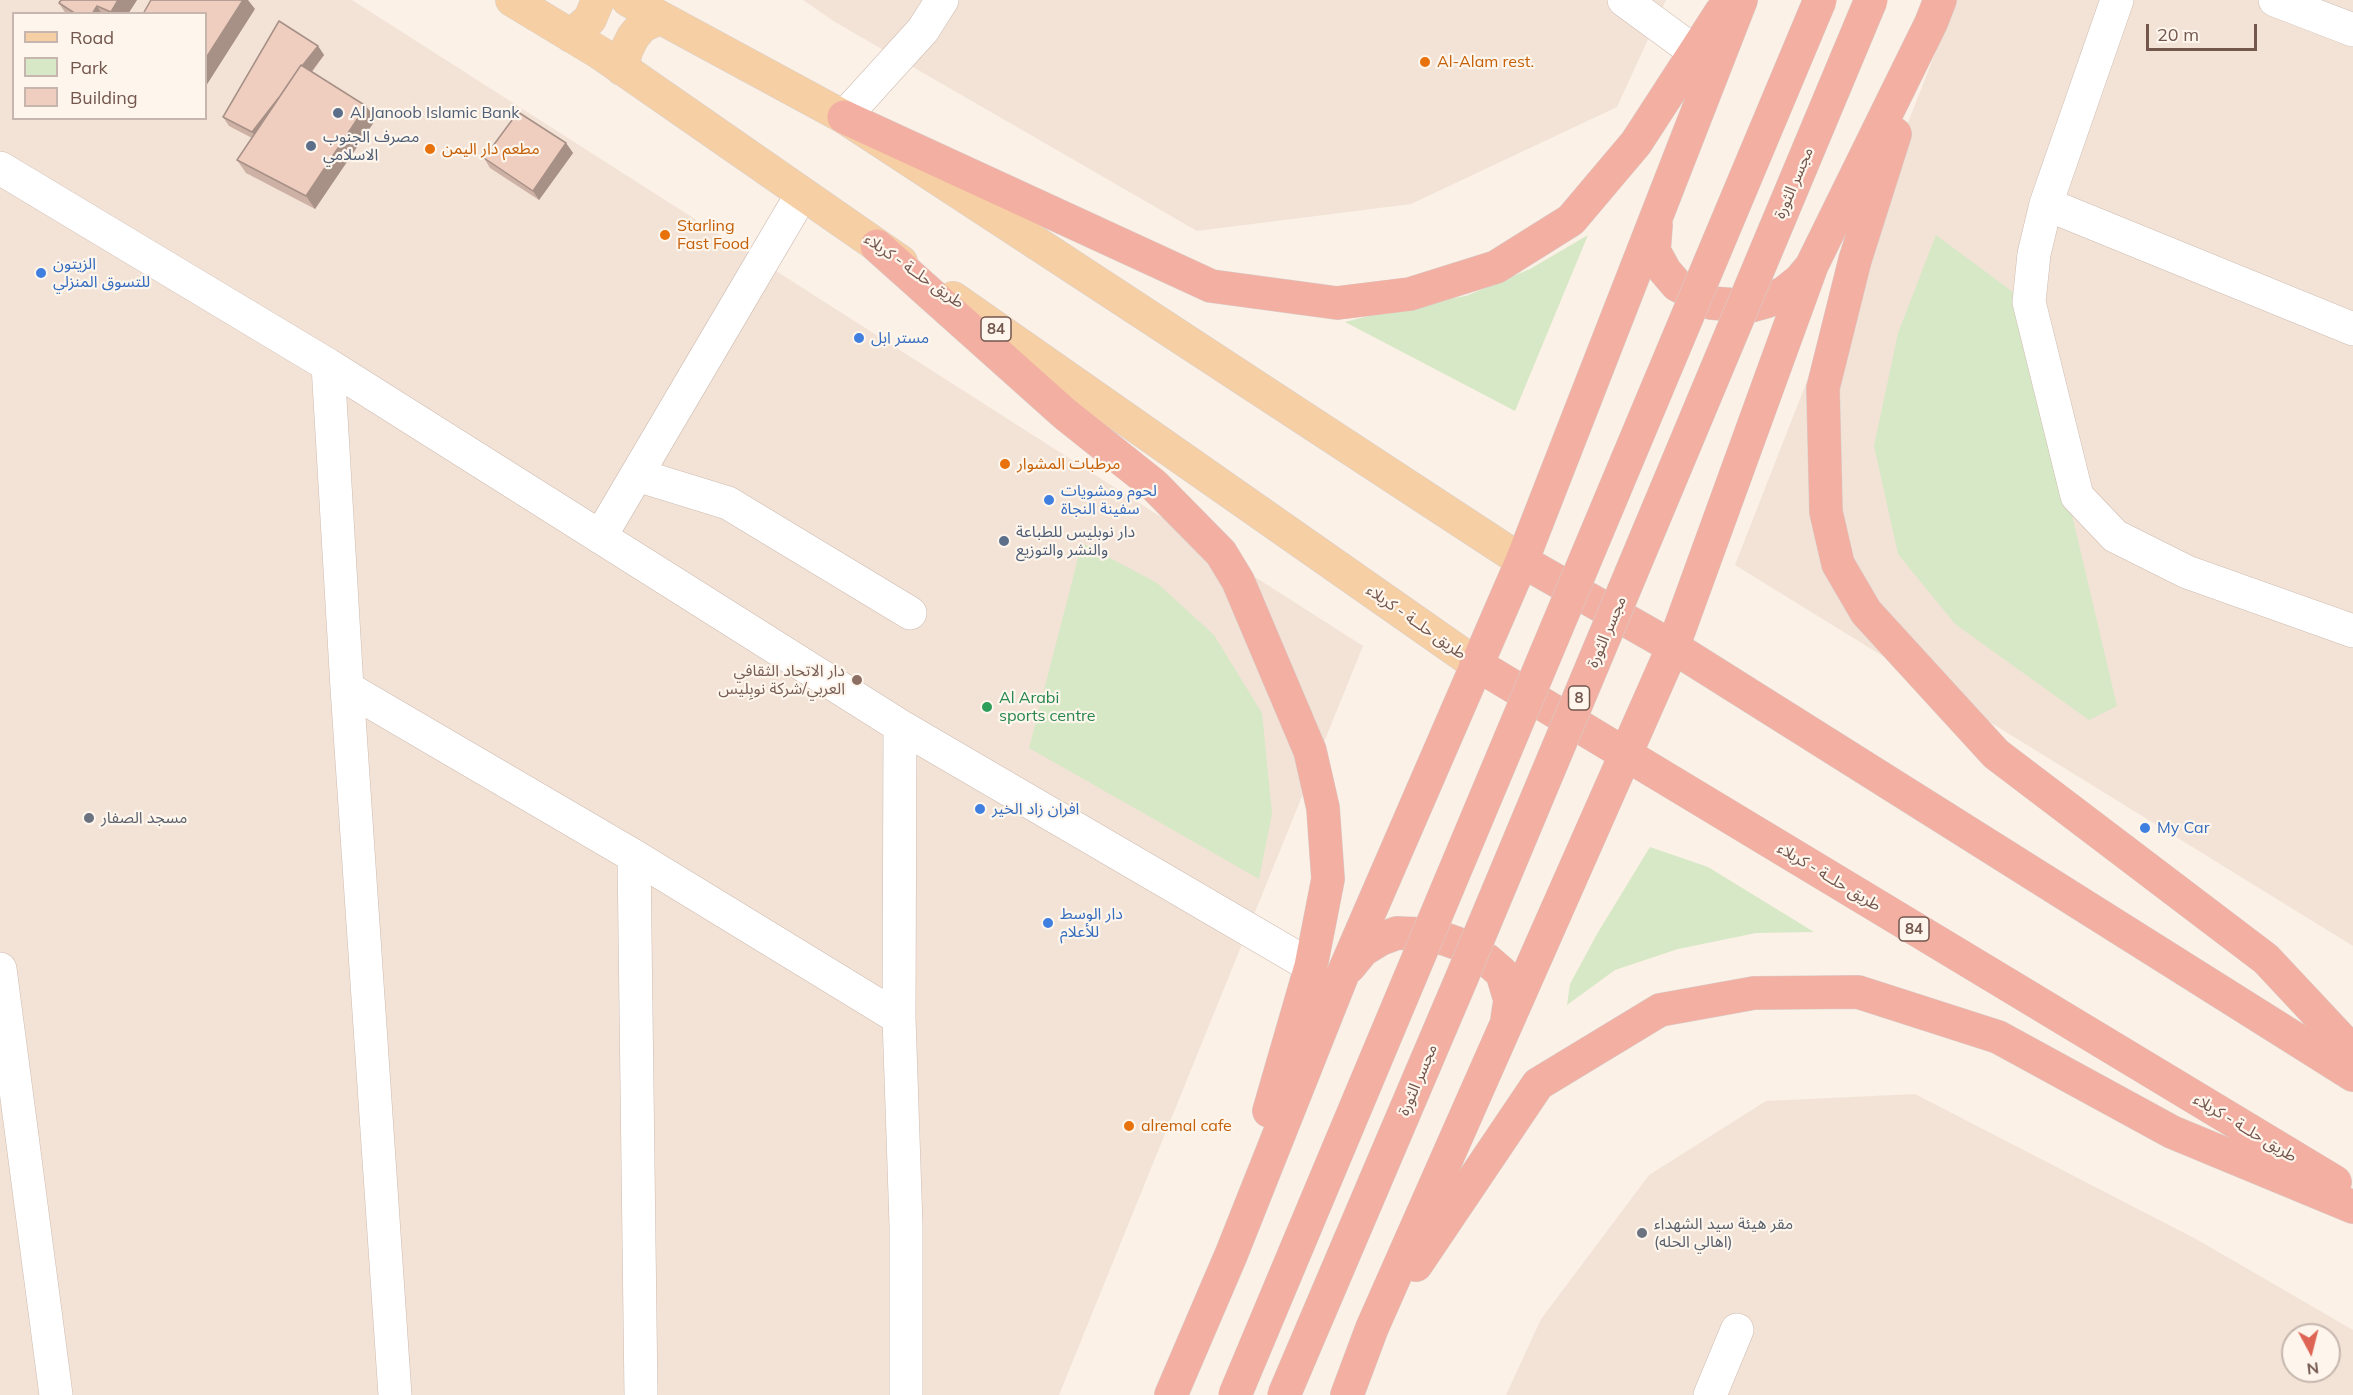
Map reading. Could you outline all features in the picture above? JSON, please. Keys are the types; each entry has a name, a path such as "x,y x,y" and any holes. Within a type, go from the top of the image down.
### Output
{"highway":[{"path":"844,117 1211,286 1337,303 1410,294 1496,267 1570,220 1636,143 1728,0"},
{"path":"1171,1395 1231,1255 1342,976 1522,561 1741,0"},
{"path":"1235,1395 1820,0"},
{"name":"مجسر الثورة","path":"1284,1395 1469,960 1871,0"},
{"path":"1347,1395 1372,1328 1673,647 1812,265 1936,12"},
{"path":"1936,12 1856,260 1823,388 1826,512 1838,564 1866,612 1923,677 1996,754 2266,959 2353,1052"},
{"path":"1661,206 1654,231 1654,251 1665,271 1677,285 1711,303 1750,306 1768,301 1785,292 1800,280 1812,265"},
{"path":"877,246 1065,414 1154,485 1221,553 1239,581 1310,751 1323,808 1328,879 1311,966 1285,1049 1231,1255"},
{"path":"1522,561 1673,647 2353,1076"},
{"name":"طريق حلــة - كربلاء","path":"1476,664 2353,1192"},
{"path":"1342,976 1363,950 1381,939 1398,933 1421,934 1445,939 1467,947 1487,960 1502,974 1510,1000 1507,1022"},
{"path":"1372,1328 1481,1172 1538,1084 1659,1010 1754,993 1858,992 1998,1037 2172,1132 2353,1207"}],"main road":[{"name":"طريق حلــة - كربلاء","path":"512,0 622,69 1476,664"},
{"path":"570,36 590,20 598,0"},
{"path":"628,0 844,117 1522,561"},
{"path":"622,69 626,51 633,37 642,26 660,18"}],"street":[{"path":"844,117 923,30 942,0"},
{"path":"1624,0 1695,52"},
{"path":"2117,0 2046,204 2034,254 2029,302 2077,496 2115,536 2187,572 2353,631"},
{"path":"2275,0 2353,30"},
{"path":"0,168 328,365 900,726 1311,966"},
{"path":"600,537 802,194"},
{"path":"2046,204 2353,330"},
{"path":"328,365 347,688 395,1395"},
{"path":"637,475 728,503 910,613"},
{"path":"347,688 634,856 899,1018"},
{"path":"900,726 899,1018 906,1225 906,1395"},
{"path":"634,856 641,1395"},
{"path":"0,969 7,1081 56,1395"},
{"path":"1710,1395 1737,1330"}],"shaded area":[{"path":"0,0 352,0 1363,646 1059,1395 0,1395"},
{"path":"803,0 1666,0 1617,107 1411,204 1197,231 835,22"},
{"path":"1956,0 2353,0 2353,946 1735,565"},
{"path":"1915,1094 2196,1239 2341,1323 2281,1323 2281,1383 2341,1383 2341,1323 2353,1330 2353,1395 1506,1395 1541,1319 1649,1175 1766,1101"}],"green space":[{"path":"1588,235 1515,411 1345,322 1410,305 1466,296 1530,269"},
{"path":"1936,235 2021,298 2117,706 2089,720 1955,624 1898,554 1874,446 1898,333"},
{"path":"1082,543 1157,583 1214,635 1262,713 1272,814 1259,879 1029,748"},
{"path":"1650,847 1708,867 1814,932 1756,933 1678,949 1615,970 1567,1005 1570,984 1597,934"}],"building":[{"path":"61,0 118,0 111,12 97,6 93,12 73,12 59,3"},
{"path":"151,0 243,0 207,56 207,12 144,12"},
{"path":"279,21 318,46 301,65 252,132 223,117"},
{"name":"مصرف الجنوب الاسلامي","path":"301,65 366,106 306,196 237,160"},
{"path":"518,112 566,143 533,191 484,158"}],"place":[{"name":"Al-Alam rest.","path":"1425,62"},
{"name":"Al Janoob Islamic Bank","path":"338,113"},
{"name":"مصرف الجنوب الاسلامي","path":"311,146"},
{"name":"مطعم دار اليمن","path":"430,149"},
{"name":"Starling Fast Food","path":"665,235"},
{"name":"الزيتون للتسوق المنزلي","path":"41,273"},
{"name":"مستر ابل","path":"859,338"},
{"name":"مرطبات المشوار","path":"1005,464"},
{"name":"لحوم ومشويات سفينة النجاة","path":"1049,500"},
{"name":"دار نوبليس للطباعة والنشر والتوزيع","path":"1004,541"},
{"name":"دار الاتحاد الثقافي العربي/شركة نوبِليس","path":"857,680"},
{"name":"Al Arabi sports centre","path":"987,707"},
{"name":"افران زاد الخير","path":"980,809"},
{"name":"مسجد الصفار","path":"89,818"},
{"name":"My Car","path":"2145,828"},
{"name":"دار الوسط للأعلام","path":"1048,923"},
{"name":"alremal cafe","path":"1129,1126"},
{"name":"مقر هيئة سيد الشهداء (اهالي الحله)","path":"1642,1233"}]}
